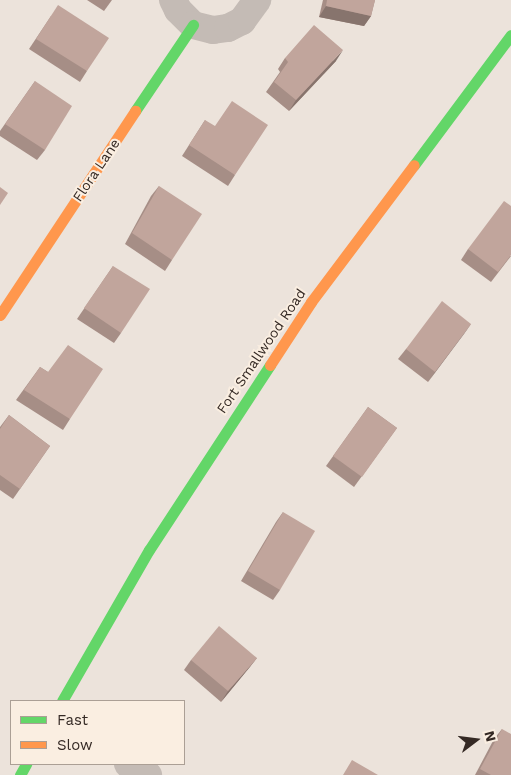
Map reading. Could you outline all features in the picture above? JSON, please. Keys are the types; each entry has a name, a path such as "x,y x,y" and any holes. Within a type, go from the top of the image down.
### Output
{"main road":[{"name":"Flora Lane","path":"0,316 193,24"},
{"name":"Fort Smallwood Road","path":"63,700 149,550 311,302 511,35"}],"street":[{"path":"173,0 178,10 193,24 213,30 228,28 242,21 257,0"},
{"path":"130,765 148,775"}],"building":[{"path":"327,0 375,0 371,16 326,6"},
{"path":"58,5 109,38 87,71 36,39"},
{"path":"314,25 343,50 296,100 274,82 288,62 285,58"},
{"path":"35,81 72,106 45,150 5,124"},
{"path":"232,101 268,125 235,175 189,145 205,120 215,126"},
{"path":"159,186 202,214 172,260 132,233"},
{"path":"0,187 8,193 0,205"},
{"path":"504,201 511,206 511,255 498,272 468,249"},
{"path":"113,266 150,289 121,333 84,308"},
{"path":"442,301 471,324 435,372 406,349"},
{"path":"68,345 103,369 70,419 24,390 40,367 48,372"},
{"path":"368,407 397,428 362,477 333,456"},
{"path":"9,415 50,446 20,489 0,475 0,429"},
{"path":"283,512 315,531 280,590 248,571"},
{"path":"219,626 257,658 228,691 191,660"},
{"path":"502,729 511,734 511,775 491,775 480,769"},
{"path":"352,760 378,775 343,775"}],"traffic: fast":[{"path":"135,111 193,25"},
{"path":"414,165 511,35"},
{"path":"63,700 149,550 270,365"},
{"path":"20,775 25,765"}],"traffic: slow":[{"path":"0,315 135,111"},
{"path":"270,365 311,302 414,165"}]}
